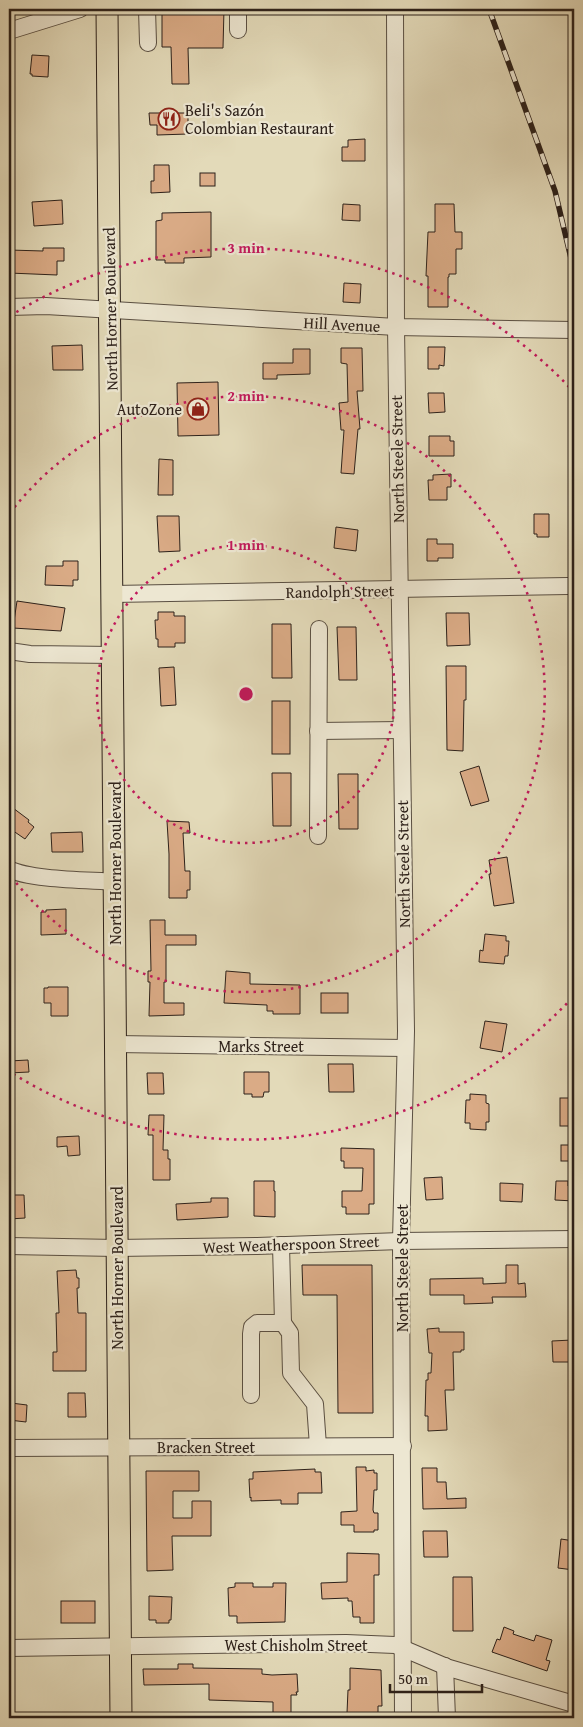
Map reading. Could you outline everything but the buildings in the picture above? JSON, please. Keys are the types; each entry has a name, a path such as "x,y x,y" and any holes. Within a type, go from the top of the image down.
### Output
{"main road":[{"name":"North Horner Boulevard","path":"107,9 121,1718"}],"street":[{"path":"9,31 80,9"},
{"path":"147,9 148,43"},
{"path":"238,9 238,30"},
{"name":"North Steele Street","path":"395,9 396,327 405,1048 401,1241 404,1718"},
{"name":"Hill Avenue","path":"9,307 46,306 396,327 546,328 574,330"},
{"name":"Randolph Street","path":"112,594 568,586"},
{"path":"318,836 319,629"},
{"path":"9,651 30,654 113,655"},
{"path":"318,731 401,730"},
{"path":"9,869 15,872 43,876 115,882"},
{"name":"Marks Street","path":"116,1044 405,1048"},
{"name":"West Weatherspoon Street","path":"9,1246 116,1248 574,1239"},
{"path":"281,1245 283,1323 290,1333 291,1373 315,1404 318,1446"},
{"path":"251,1395 252,1327 257,1323 283,1323"},
{"name":"Bracken Street","path":"9,1448 403,1446"},
{"name":"West Chisholm Street","path":"9,1648 346,1643 395,1645 445,1666 574,1704"},
{"path":"445,1666 447,1718"}],"railway":[{"path":"489,9 555,191 574,271"}],"place":[{"name":"Beli's Sazón Colombian Restaurant","path":"169,119"},
{"name":"AutoZone","path":"198,409"}]}
